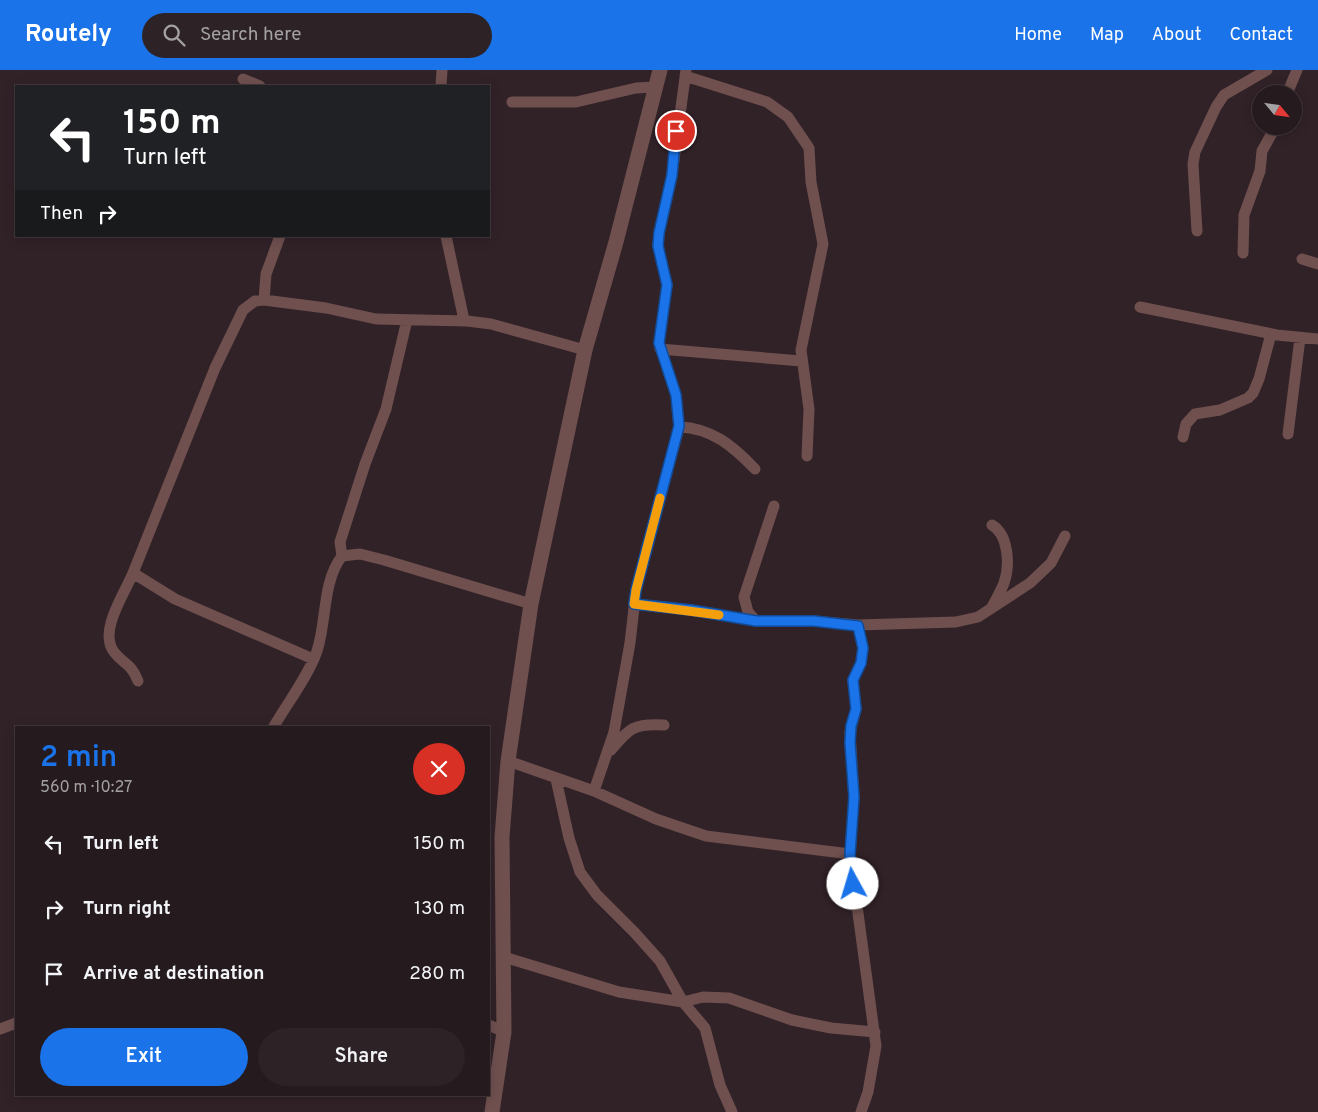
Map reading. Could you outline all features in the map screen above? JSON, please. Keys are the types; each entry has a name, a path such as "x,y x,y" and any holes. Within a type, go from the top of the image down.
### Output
{"street":[{"path":"441,85 442,70"},
{"path":"1197,231 1193,164 1195,152 1216,107 1224,95 1267,70"},
{"path":"1291,85 1297,70"},
{"path":"594,792 608,755 620,703 636,590 679,426 676,395 660,349 659,339 667,285 658,246 659,233 672,175 685,73 778,108 788,117 809,148 812,182 823,244 801,350 809,409 807,456"},
{"path":"512,102 576,102 636,88 656,75"},
{"path":"492,1112 504,1032 501,858 508,761 531,604 585,350 616,242 656,75"},
{"path":"243,78 258,85"},
{"path":"1243,253 1244,215 1260,172 1262,151 1271,135"},
{"path":"264,300 266,274 280,237"},
{"path":"446,237 464,320"},
{"path":"1302,259 1318,264"},
{"path":"138,681 133,669 113,650 109,640 115,609 133,573 216,368 243,310 255,301 264,300 326,308 376,319 464,320 490,324 585,350"},
{"path":"1140,307 1271,334 1318,339"},
{"path":"342,556 340,542 365,464 386,409 408,320"},
{"path":"1183,437 1186,424 1195,414 1220,410 1248,398 1259,379 1271,334"},
{"path":"1288,434 1300,338"},
{"path":"660,349 801,361"},
{"path":"679,426 703,430 722,440 755,469"},
{"path":"756,621 748,612 744,597 774,506"},
{"path":"991,609 1004,582 1006,570 1004,542 998,528 992,525"},
{"path":"634,604 691,610 756,621 814,621 858,626 956,622 978,617 1016,594 1044,572 1051,563 1065,536"},
{"path":"274,726 313,659 321,634 330,581 336,562 342,556 360,554 384,560 531,604"},
{"path":"133,573 175,598 313,659"},
{"path":"858,626 863,648 861,663 853,680 856,709 850,732 854,797 850,854 875,1032 875,1062 861,1112"},
{"path":"608,755 633,728 639,725 664,725"},
{"path":"508,761 594,792 656,820 706,836 850,854"},
{"path":"556,779 569,838 580,872 597,895 660,961 683,1002 705,1028 720,1085 732,1112"},
{"path":"504,957 619,992 683,1002 703,997 729,998 792,1020 831,1028 875,1032"},
{"path":"0,1029 15,1023"},
{"path":"490,1025 504,1032"}],"slow traffic":[{"path":"660,498 634,604 719,615"}],"route":[{"path":"676,131 672,175 659,233 658,246 667,285 659,343 676,395 679,426 664,478 657,514 636,590 634,604 691,610 756,621 814,621 858,626 863,648 861,663 853,680 856,709 850,732 850,760 854,797 850,837 853,884"}]}
